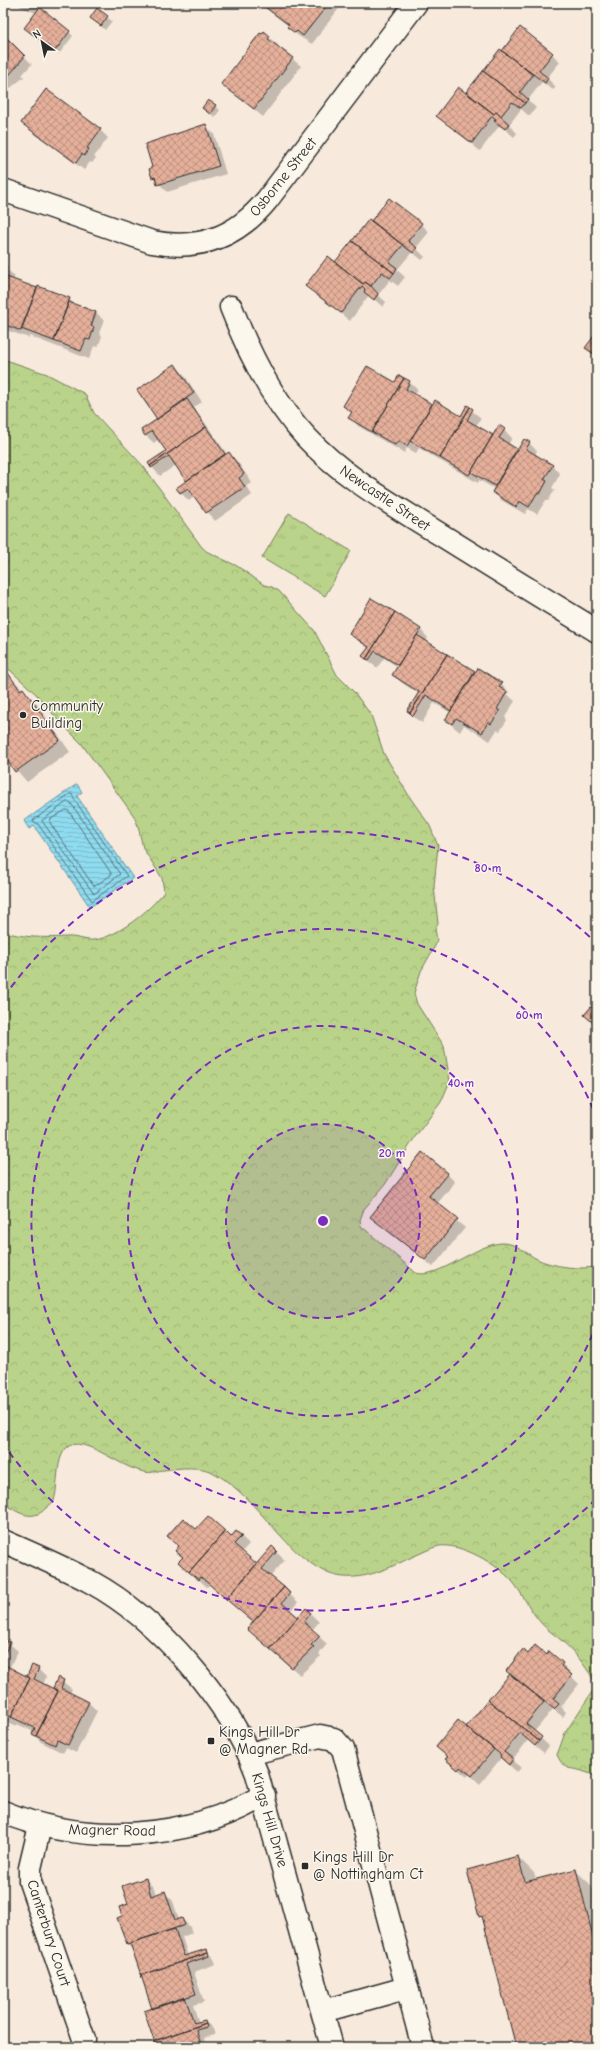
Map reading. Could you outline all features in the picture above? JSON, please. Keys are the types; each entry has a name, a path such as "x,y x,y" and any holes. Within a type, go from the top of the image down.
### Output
{"street":[{"name":"Osborne Street","path":"3,190 152,242 187,246 204,243 222,236 238,228 258,212 416,3"},
{"name":"Newcastle Street","path":"231,307 246,345 264,380 293,422 319,450 369,490 597,631"},
{"name":"Kings Hill Drive","path":"3,1541 92,1582 122,1602 153,1627 181,1654 208,1688 249,1754 264,1795 332,2047"},
{"path":"249,1754 320,1736 329,1737 338,1742 345,1754 406,1988 423,2047"},
{"name":"Magner Road","path":"3,1812 40,1826 99,1833 127,1833 174,1829 218,1818 236,1811 264,1795"},
{"name":"Canterbury Court","path":"40,1826 30,1868 30,1882 84,2039"},
{"path":"322,2011 406,1988"}],"green space":[{"path":"3,359 47,374 85,394 94,413 144,467 201,546 206,551 237,566 264,585 279,591 314,630 337,675 354,692 371,715 384,754 411,799 430,826 438,846 434,886 438,924 435,929 437,940 421,971 414,993 417,1004 444,1046 450,1081 441,1102 415,1137 384,1186 364,1209 360,1220 361,1226 416,1273 425,1274 435,1271 446,1267 480,1249 502,1243 517,1246 537,1259 550,1264 576,1268 597,1266 597,1777 580,1770 566,1767 557,1755 565,1733 594,1689 595,1684 593,1679 583,1663 575,1654 538,1619 512,1581 497,1568 468,1551 448,1546 439,1546 371,1574 359,1577 336,1576 325,1572 310,1563 283,1538 244,1496 231,1484 216,1474 197,1468 162,1470 150,1473 145,1472 129,1467 99,1451 83,1445 73,1444 66,1448 59,1464 54,1500 41,1512 35,1515 24,1514 3,1503 3,931 34,937 70,937 91,940 103,938 133,922 151,907 164,892 162,878 143,848 134,816 81,743 59,721 36,694 10,670 3,666"},
{"path":"289,513 351,551 325,596 262,558"}],"water":[{"path":"77,784 82,792 77,796 133,878 90,907 34,826 29,829 24,821"}],"building":[{"path":"260,3 329,3 303,36 297,31 295,33 287,27 289,25"},
{"path":"40,7 70,31 55,51 24,28"},
{"path":"97,8 108,16 101,26 90,18"},
{"path":"520,27 553,53 539,71 548,78 545,83 502,51"},
{"path":"264,31 270,36 268,39 293,58 254,109 221,84 260,33 262,34"},
{"path":"3,34 25,56 5,80 3,78"},
{"path":"500,49 533,75 520,92 528,99 525,103 483,71"},
{"path":"483,71 525,103 521,108 512,102 501,116 496,112 494,114 466,92"},
{"path":"458,87 494,114 496,112 509,124 505,129 494,121 496,119 492,116 472,143 436,116"},
{"path":"46,89 101,129 87,148 89,149 84,156 82,154 76,163 21,123"},
{"path":"208,100 216,105 210,114 202,108"},
{"path":"206,124 219,166 157,185 155,177 152,178 149,169 152,167 145,144"},
{"path":"389,198 422,223 408,241 417,248 413,253 371,221"},
{"path":"369,219 403,245 389,262 397,268 394,273 352,241"},
{"path":"352,241 394,273 390,278 382,272 371,286 365,282 363,284 335,262"},
{"path":"328,256 363,284 365,282 371,286 378,294 374,300 364,292 365,289 362,286 341,313 305,286"},
{"path":"3,265 7,267 3,279"},
{"path":"4,276 37,288 21,331 3,324"},
{"path":"38,286 70,298 54,341 21,329"},
{"path":"69,302 96,312 91,326 94,327 90,340 86,339 81,351 54,341"},
{"path":"597,332 597,356 585,348"},
{"path":"175,364 194,393 157,419 137,390"},
{"path":"367,366 395,382 399,375 404,378 372,432 348,418 352,412 343,406"},
{"path":"404,378 410,381 406,389 432,404 407,446 398,441 395,445 372,432"},
{"path":"187,399 206,427 150,466 148,463 166,451 152,431 145,436 141,430"},
{"path":"435,400 461,416 467,405 470,407 440,458 410,441"},
{"path":"470,407 473,409 467,420 493,435 469,475 440,458"},
{"path":"499,425 505,429 499,438 517,449 495,486 471,472"},
{"path":"206,427 225,454 186,481 169,456 151,468 150,466"},
{"path":"524,439 530,442 526,449 553,465 544,479 547,481 540,494 537,493 529,507 519,501 516,507 492,492"},
{"path":"229,452 244,474 239,478 245,487 206,513 188,488 180,493 176,488"},
{"path":"371,598 395,612 366,659 362,656 369,647 349,634"},
{"path":"395,612 421,629 398,665 375,651 369,660 366,659"},
{"path":"417,635 447,654 410,713 407,711 419,692 392,675"},
{"path":"447,654 475,671 451,711 426,695 413,716 410,713"},
{"path":"478,668 502,683 499,687 507,692 497,709 500,711 491,724 488,722 482,733 456,718 452,724 445,720"},
{"name":"Community Building","path":"8,673 20,690 23,688 60,740 15,772 3,754 3,677"},
{"path":"597,1000 597,1026 584,1015"},
{"path":"422,1152 448,1173 429,1196 458,1219 425,1260 370,1217"},
{"path":"208,1516 225,1531 189,1572 178,1562 183,1557 175,1551 179,1546 167,1536 183,1518 196,1529"},
{"path":"225,1531 231,1537 236,1531 242,1536 234,1544 257,1564 226,1599 201,1577 199,1580 189,1572"},
{"path":"272,1546 277,1551 262,1569 284,1587 253,1622 226,1599"},
{"path":"284,1587 290,1593 282,1603 298,1617 270,1649 247,1629"},
{"path":"306,1608 311,1613 304,1622 320,1636 311,1645 314,1647 292,1668 270,1649"},
{"path":"7,1640 10,1642 3,1657 3,1649"},
{"path":"535,1645 547,1655 549,1651 563,1663 561,1666 572,1675 553,1699 559,1704 554,1709 506,1671 523,1649 528,1654"},
{"path":"3,1664 30,1678 11,1717 9,1716 7,1720 3,1718"},
{"path":"32,1665 39,1668 34,1679 58,1691 36,1736 32,1734 35,1728 11,1717 30,1678 27,1676"},
{"path":"510,1674 544,1702 526,1724 542,1737 539,1741 488,1700"},
{"path":"58,1677 64,1680 61,1688 89,1702 68,1745 57,1740 55,1745 36,1736 58,1691 53,1688"},
{"path":"488,1700 539,1741 535,1746 520,1733 504,1752 513,1759 509,1765 500,1757 501,1755 466,1727"},
{"path":"458,1720 494,1749 472,1776 460,1767 458,1770 445,1759 448,1757 436,1747"},
{"path":"518,1856 525,1882 576,1869 597,1953 597,2047 516,2047 482,1916 479,1917 467,1870"},
{"path":"146,1878 151,1896 165,1891 175,1920 182,1918 185,1925 127,1944 117,1918 122,1916 119,1907 128,1904 122,1886"},
{"path":"175,1929 184,1956 207,1949 208,1953 141,1975 130,1943"},
{"path":"208,1953 209,1956 186,1964 196,1994 152,2009 141,1975"},
{"path":"185,1997 194,2023 205,2020 206,2023 154,2041 144,2011"},
{"path":"206,2023 207,2027 196,2030 202,2047 156,2047 154,2041"}],"place":[{"name":"Community Building","path":"23,715"},
{"name":"Kings Hill Dr @ Magner Rd","path":"211,1741"},
{"name":"Kings Hill Dr @ Nottingham Ct","path":"305,1866"}]}
